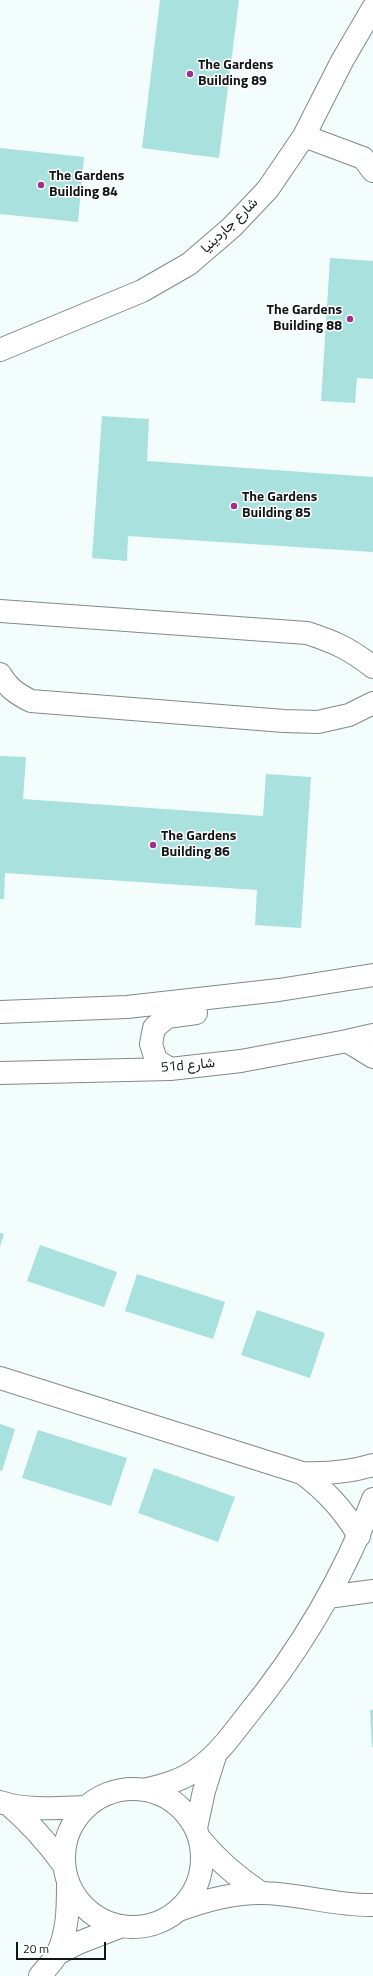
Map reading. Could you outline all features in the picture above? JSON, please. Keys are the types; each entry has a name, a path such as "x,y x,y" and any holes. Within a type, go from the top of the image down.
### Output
{"street":[{"name":"شارع جاردينيا","path":"0,350 142,291 189,264 232,227 268,189 304,136 342,61 373,8"},
{"path":"304,136 370,161"},
{"path":"0,611 307,633 336,642 360,656 373,667"},
{"path":"0,674 6,685 18,694 31,700 276,721 318,722 350,716 373,703"},
{"path":"0,1012 128,1008 279,990 359,979 373,975"},
{"path":"170,1069 156,1060 151,1044 154,1028 167,1017 243,1006 260,1000 279,990"},
{"name":"51d شارع","path":"0,1073 170,1069 241,1061 347,1041 373,1034"},
{"path":"347,1041 373,1057"},
{"path":"0,1378 302,1473 323,1474 373,1465"},
{"path":"302,1473 334,1500 348,1517 366,1529"},
{"path":"144,1790 182,1778 215,1756 276,1680 328,1597 366,1529 373,1499"},
{"path":"328,1597 373,1591"},
{"path":"4,1804 34,1828 66,1874 81,1904 100,1919 122,1926 142,1927 162,1921 178,1910 192,1896 200,1878 202,1858 198,1833 215,1756"},
{"path":"40,1976 57,1954 65,1931 68,1908 65,1843 73,1823 86,1807 98,1798 113,1792 129,1789 144,1790 160,1794 174,1802 186,1814 217,1860 238,1878 261,1893"},
{"path":"4,1804 60,1808 86,1807"},
{"path":"178,1910 205,1900 232,1894 261,1893 357,1905 373,1905"},
{"path":"57,1954 78,1943 122,1926"}],"building":[{"name":"The Gardens Building 89","path":"160,0 239,0 219,158 142,148"},
{"name":"The Gardens Building 84","path":"0,148 84,157 78,222 0,214"},
{"name":"The Gardens Building 88","path":"330,258 373,261 373,379 357,378 355,403 321,401"},
{"name":"The Gardens Building 85","path":"102,416 149,419 147,461 373,477 373,552 128,536 127,561 92,558"},
{"name":"The Gardens Building 86","path":"0,756 26,757 23,799 263,816 266,774 311,777 301,928 255,925 257,890 5,873 4,899 0,899"},
{"path":"0,1233 4,1234 0,1247"},
{"path":"40,1245 117,1272 104,1307 27,1281"},
{"path":"137,1274 225,1302 213,1339 125,1311"},
{"path":"257,1310 325,1333 310,1378 241,1355"},
{"path":"0,1424 15,1429 2,1471 0,1470"},
{"path":"38,1430 127,1458 111,1506 22,1478"},
{"path":"154,1468 235,1497 218,1542 138,1513"},
{"path":"370,1710 373,1710 373,1747 372,1747"}],"place":[{"name":"The Gardens Building 89","path":"190,74"},
{"name":"The Gardens Building 84","path":"41,185"},
{"name":"The Gardens Building 88","path":"350,319"},
{"name":"The Gardens Building 85","path":"234,506"},
{"name":"The Gardens Building 86","path":"153,845"}]}
